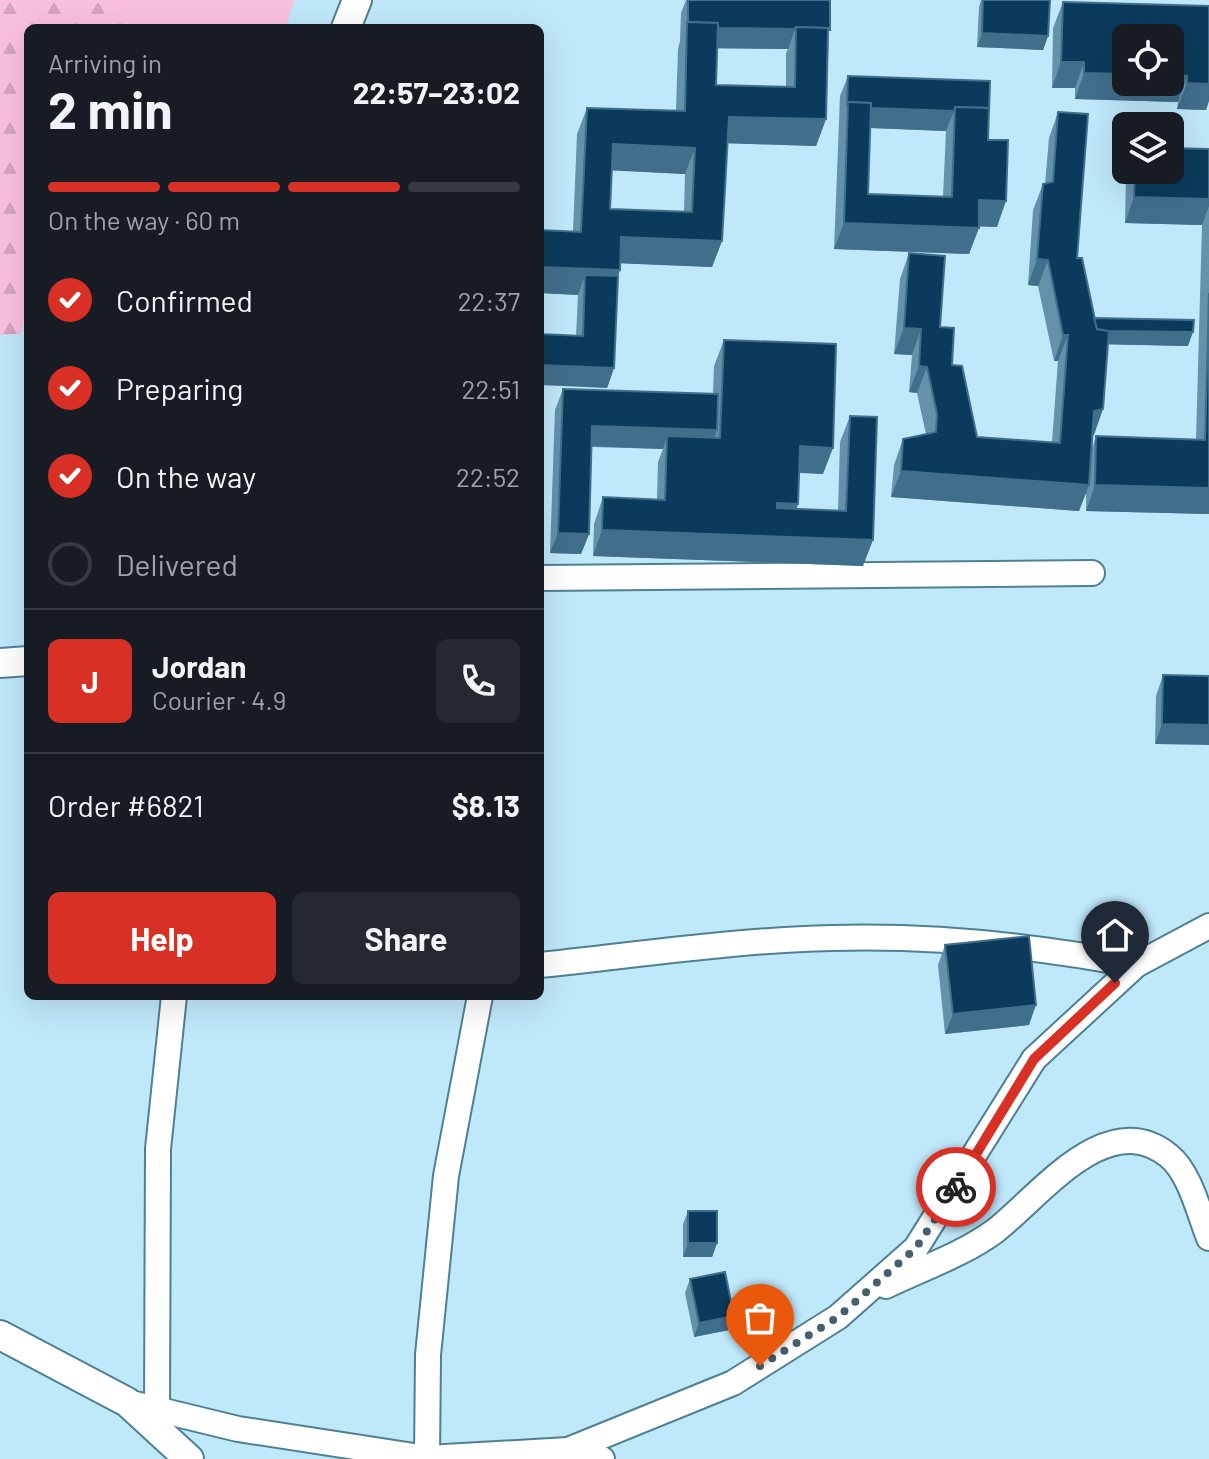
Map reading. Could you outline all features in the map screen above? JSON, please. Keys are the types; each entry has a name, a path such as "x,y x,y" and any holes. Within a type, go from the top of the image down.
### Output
{"street":[{"path":"348,24 357,0"},
{"path":"544,578 1092,573"},
{"path":"0,663 24,661"},
{"path":"568,1450 733,1383 838,1317 916,1248 1034,1059 1136,965 1209,926"},
{"path":"544,965 831,938 935,939 1068,952 1136,965"},
{"path":"157,1409 158,1149 174,1000"},
{"path":"427,1458 428,1355 446,1176 479,1000"},
{"path":"857,1300 993,1233 1079,1158 1111,1142 1146,1144 1170,1157 1186,1183 1209,1238"},
{"path":"0,1335 127,1402 238,1429 427,1458 568,1450 602,1459"},
{"path":"127,1402 189,1459"}],"green space":[{"path":"0,0 92,0 149,24 24,24 24,318 21,334 0,335"},
{"path":"92,0 294,0 287,24 149,24"}],"building":[{"path":"688,0 830,0 830,30 718,28 718,23 688,22"},
{"path":"983,0 1050,0 1048,36 982,33"},
{"path":"1063,2 1209,6 1209,84 1187,83 1187,76 1184,76 1184,24 1112,24 1112,74 1084,73 1084,62 1061,62"},
{"path":"687,22 718,23 716,85 795,87 796,27 828,28 826,119 729,117 722,241 621,237 620,270 544,267 544,230 581,232 587,108 685,111","holes":["613,144 695,148 692,212 610,209"]},
{"path":"848,76 990,81 989,112 989,108 955,107 954,111 871,108 871,103 848,102 847,106"},
{"path":"848,102 871,103 868,194 952,197 955,107 989,108 988,140 1008,140 1006,201 979,200 979,228 844,223"},
{"path":"1058,112 1088,114 1077,258 1082,258 1097,329 1109,330 1103,409 1094,411 1089,485 901,471 903,439 936,432 937,414 927,367 919,366 921,329 904,328 909,253 945,256 940,327 954,328 952,365 962,366 977,437 1060,443 1068,335 1063,335 1048,260 1037,259 1043,184 1053,182"},
{"path":"1184,148 1209,149 1209,199 1134,197 1134,184 1184,184"},
{"path":"585,275 618,276 614,368 544,365 544,334 583,336"},
{"path":"1209,293 1209,488 1095,485 1096,436 1205,440"},
{"path":"1094,318 1194,320 1193,332 1109,331 1097,329"},
{"path":"724,340 836,344 833,448 800,446 798,504 777,503 777,508 846,511 850,416 877,417 873,540 602,530 603,497 665,500 667,436 720,438"},
{"path":"563,389 718,394 717,430 592,426 589,534 558,533"},
{"path":"1163,675 1209,676 1209,725 1162,724"},
{"path":"1029,936 1036,1005 953,1014 945,945"},
{"path":"688,1211 717,1211 717,1243 688,1243"},
{"path":"725,1272 734,1316 699,1323 690,1279"}],"way so far":[{"path":"760,1366 838,1317 916,1248 956,1187"}],"route":[{"path":"956,1187 1034,1059 1115,983"}]}
